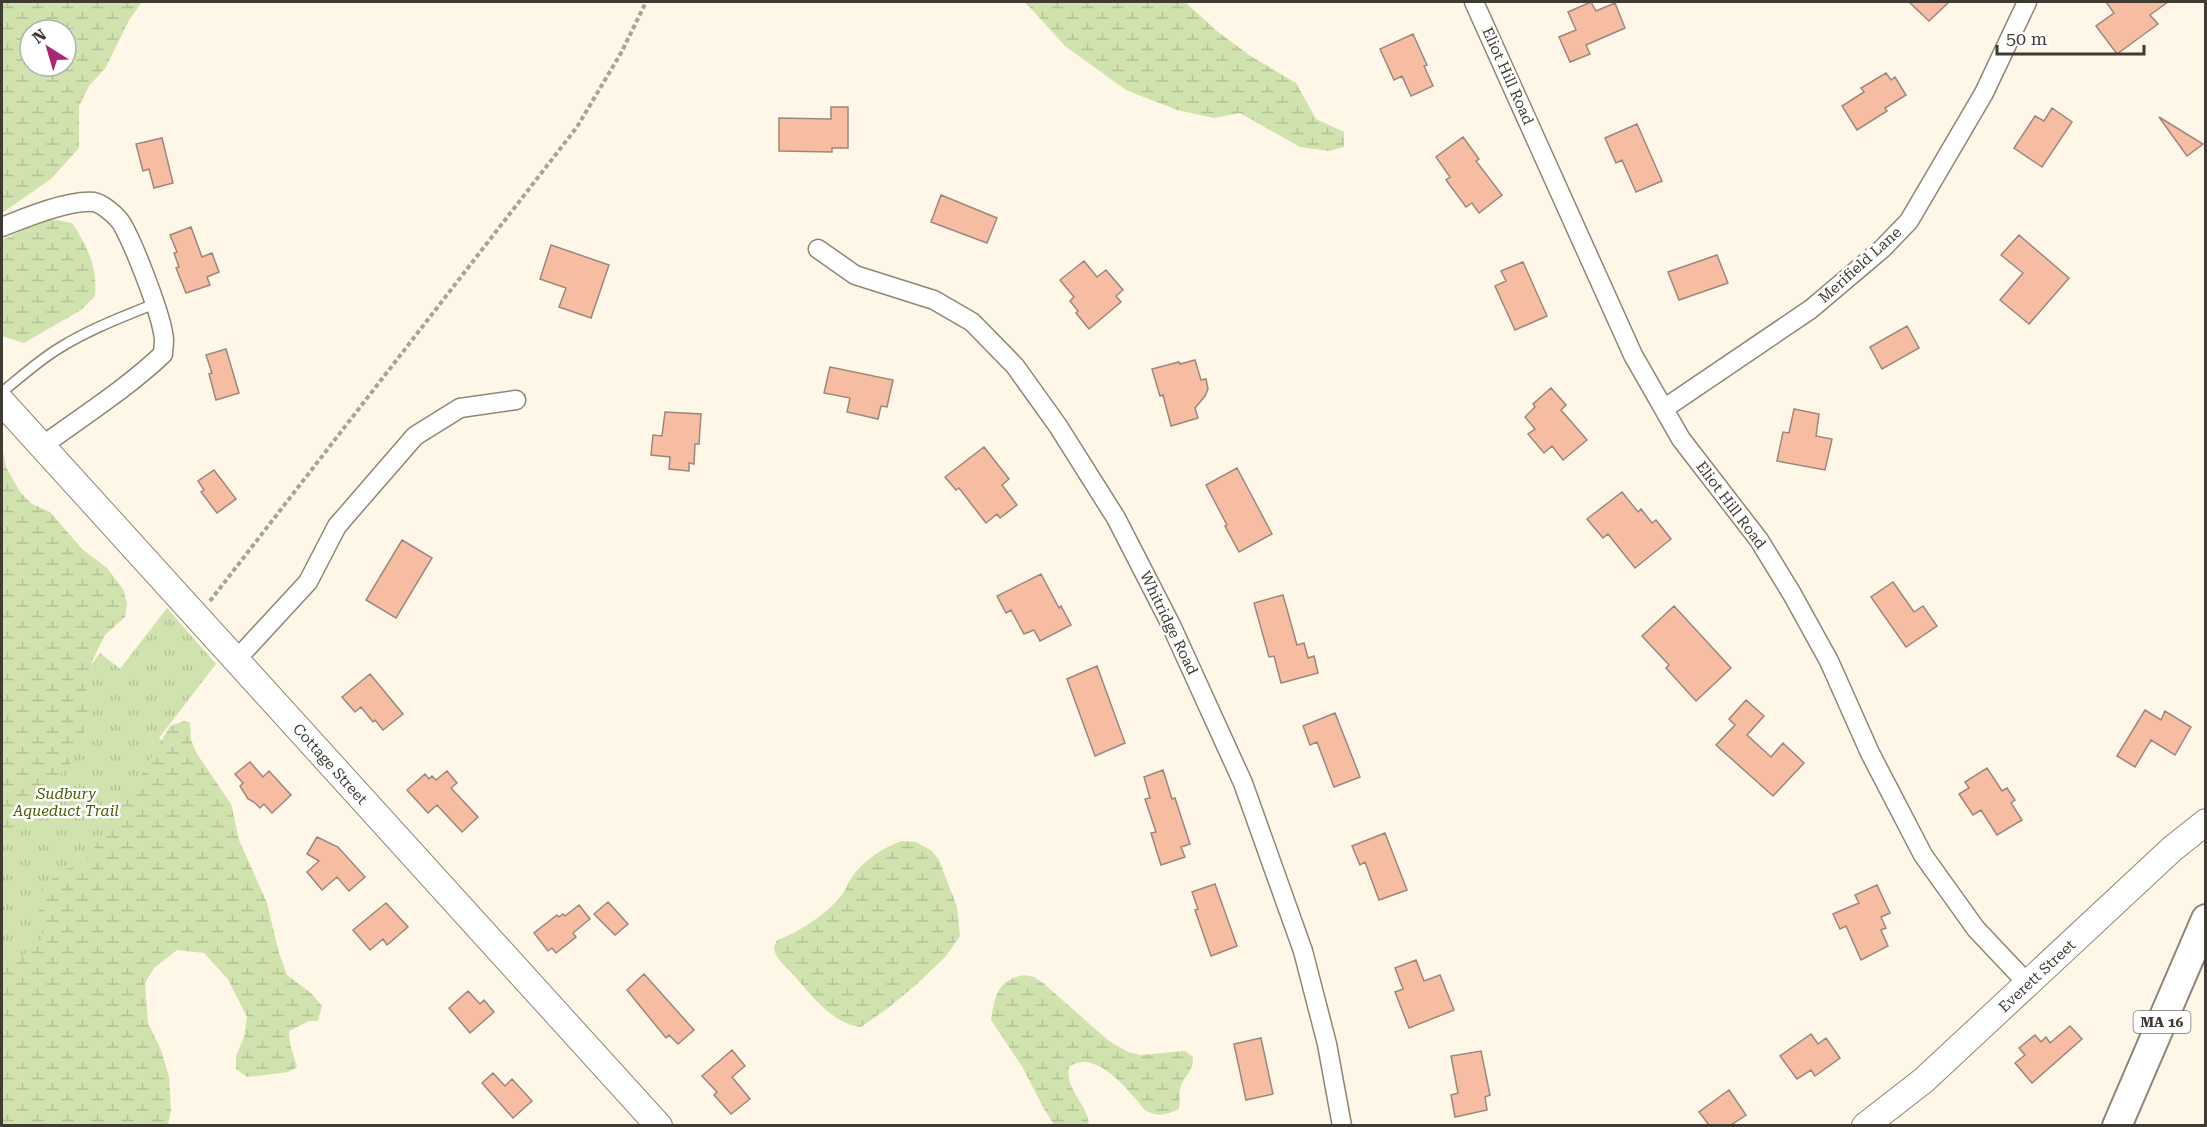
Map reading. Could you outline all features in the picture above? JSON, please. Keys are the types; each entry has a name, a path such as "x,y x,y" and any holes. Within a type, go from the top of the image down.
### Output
{"main road":[{"name":"MA 16","path":"2117,1125 2205,919"}],"street":[{"name":"Eliot Hill Road","path":"1474,2 1633,355 1681,439 1759,540 1797,604 1829,662 1884,782 1923,855 1976,929 2028,985"},
{"name":"Merifield Lane","path":"1665,408 1811,309 1882,249 1909,221 1984,93 2027,2"},
{"path":"2,227 50,210 95,202 107,209 121,222 135,252 164,339 162,354 143,373 42,446"},
{"name":"Whitridge Road","path":"818,249 855,275 934,300 972,322 1015,366 1058,426 1116,518 1171,625 1243,783 1303,951 1327,1044 1342,1125"},
{"path":"236,660 308,582 338,526 415,436 460,408 516,400"},
{"name":"Cottage Street","path":"2,402 659,1125"},
{"name":"Everett Street","path":"1865,1125 1924,1080 2172,849 2205,822"}],"lane":[{"path":"2,392 60,347 96,328 154,304"}],"path":[{"path":"197,617 577,127 621,53 646,2"}],"green space":[{"path":"2,2 142,2 129,20 106,67 89,86 79,106 79,148 51,179 2,213"},
{"path":"1025,2 1185,2 1218,32 1252,57 1296,83 1316,119 1344,132 1344,147 1329,151 1300,147 1240,113 1214,118 1177,110 1126,90 1065,46"},
{"path":"44,220 72,223 93,266 95,296 81,310 24,343 2,336 2,240"},
{"path":"2,447 6,467 20,492 32,504 50,512 82,549 107,568 123,589 127,603 125,617 105,635 93,659 86,681 88,723 69,766 37,797 26,816 2,837"},
{"name":"Sudbury Aqueduct Trail","path":"167,608 216,664 159,738 179,756 2,996 2,784 100,653 120,669"},
{"path":"184,721 190,723 191,740 197,754 231,804 239,840 267,903 278,950 287,975 311,993 322,1006 318,1021 309,1021 289,1031 290,1044 297,1067 288,1072 247,1077 236,1069 236,1056 244,1037 247,1017 228,979 204,953 177,950 154,968 145,983 148,1023 161,1050 169,1077 171,1110 168,1125 2,1125 2,963 15,962 40,943 42,928 38,908 42,886 66,869 83,864 131,792 170,726"},
{"path":"901,841 916,842 932,851 939,860 957,907 960,936 946,956 917,984 861,1027 840,1020 813,998 779,959 774,947 777,940 804,927 831,907 866,861"},
{"path":"1024,975 1034,977 1043,983 1109,1041 1128,1052 1140,1055 1185,1051 1193,1057 1190,1071 1180,1089 1179,1109 1162,1115 1148,1112 1121,1083 1105,1070 1087,1062 1078,1063 1069,1067 1070,1083 1089,1125 1054,1125 1023,1068 991,1020 999,990 1008,981"}],"building":[{"path":"1591,2 1596,11 1615,3 1625,28 1586,45 1590,54 1570,62 1559,37 1576,30 1568,12"},
{"path":"1909,2 1949,2 1929,21"},
{"path":"2106,2 2168,2 2150,15 2158,24 2117,54 2096,26 2114,13"},
{"path":"1413,34 1427,65 1424,66 1433,86 1411,96 1402,76 1394,80 1380,49"},
{"path":"1886,73 1891,80 1895,77 1906,95 1885,108 1887,111 1857,130 1842,106 1864,92 1861,88"},
{"path":"831,107 848,107 848,148 832,148 832,152 779,151 779,118 831,119"},
{"path":"2052,108 2072,122 2042,167 2014,148 2035,116 2044,121"},
{"path":"2159,117 2203,144 2187,156"},
{"path":"1637,124 1662,181 1636,192 1622,160 1616,163 1605,138"},
{"path":"1463,137 1479,159 1476,161 1502,195 1479,213 1472,203 1466,207 1446,180 1450,177 1436,157"},
{"path":"162,138 173,183 154,188 149,169 143,171 136,144"},
{"path":"941,195 997,218 987,243 931,222"},
{"path":"191,227 202,257 212,253 219,272 207,277 210,285 186,293 176,268 179,267 174,253 177,252 170,235"},
{"path":"2019,235 2069,278 2029,324 2000,300 2023,273 2001,255"},
{"path":"551,245 609,265 591,318 559,307 566,288 540,279"},
{"path":"1717,255 1728,283 1679,300 1668,272"},
{"path":"1084,261 1097,277 1106,270 1123,290 1116,296 1121,302 1089,329 1070,301 1074,297 1060,280"},
{"path":"1523,262 1547,316 1515,330 1495,286 1506,281 1501,271"},
{"path":"1907,326 1919,348 1882,369 1870,347"},
{"path":"226,349 239,393 216,400 209,374 212,373 206,355"},
{"path":"1195,360 1201,380 1206,379 1208,389 1195,408 1198,418 1171,426 1163,395 1160,396 1152,369"},
{"path":"830,367 893,380 887,407 881,406 878,419 847,412 850,398 824,393"},
{"path":"1551,388 1566,405 1561,410 1587,440 1563,460 1552,446 1544,453 1528,434 1535,429 1525,417 1535,407 1533,404"},
{"path":"1794,409 1819,414 1816,436 1832,439 1825,470 1777,461 1783,432 1789,433"},
{"path":"665,412 701,414 699,444 695,444 694,464 689,463 689,471 669,469 670,457 651,455 653,435 662,436"},
{"path":"984,447 1009,479 1002,485 1017,505 1000,518 997,514 986,523 959,488 956,490 945,477"},
{"path":"1237,468 1272,534 1239,552 1206,485"},
{"path":"214,470 236,499 217,513 201,492 204,490 198,481"},
{"path":"1622,492 1638,512 1641,509 1652,523 1656,520 1671,539 1635,568 1608,534 1603,538 1587,519"},
{"path":"402,540 432,558 396,618 366,600"},
{"path":"1041,574 1071,625 1040,641 1034,630 1024,634 1011,610 1006,613 997,596"},
{"path":"1893,582 1914,612 1923,606 1937,626 1906,647 1871,597"},
{"path":"1283,595 1297,645 1304,643 1308,658 1314,656 1318,673 1281,683 1274,656 1269,657 1254,603"},
{"path":"1674,606 1731,668 1696,701 1666,668 1669,665 1642,636"},
{"path":"1097,666 1125,743 1095,756 1067,679"},
{"path":"370,674 403,714 383,730 361,707 355,712 342,697"},
{"path":"1746,700 1764,716 1747,735 1771,757 1783,743 1804,763 1773,796 1716,745 1735,725 1729,719"},
{"path":"2145,710 2161,720 2165,711 2191,727 2175,755 2151,740 2135,767 2117,756"},
{"path":"1335,713 1360,777 1334,787 1317,742 1310,745 1303,726"},
{"path":"250,762 263,777 269,771 291,795 272,813 264,804 260,808 248,799 240,786 243,783 235,774"},
{"path":"1987,768 2002,791 2007,788 2015,800 2011,803 2022,820 1997,835 1981,810 1973,815 1959,794 1969,788 1965,782"},
{"path":"1163,770 1190,844 1181,847 1185,857 1161,865 1151,833 1156,832 1145,799 1150,798 1144,777"},
{"path":"447,771 457,783 451,788 478,817 462,832 437,805 428,813 407,790 425,774 429,779 432,776 436,780"},
{"path":"1385,833 1407,890 1379,900 1365,862 1360,865 1352,846"},
{"path":"317,837 338,847 365,877 349,891 337,877 322,890 307,872 319,861 307,854"},
{"path":"1215,884 1237,946 1211,956 1195,910 1198,909 1192,892"},
{"path":"1877,885 1890,913 1881,917 1886,928 1881,930 1888,946 1861,960 1846,926 1840,929 1833,914 1859,903 1855,895"},
{"path":"608,902 628,924 615,935 594,914"},
{"path":"386,903 408,927 387,945 383,939 370,950 353,930"},
{"path":"579,905 590,919 573,933 576,937 556,953 552,948 548,951 534,933 557,915 565,916"},
{"path":"1416,960 1424,981 1440,975 1454,1010 1409,1028 1395,992 1403,989 1395,968"},
{"path":"644,974 694,1030 678,1044 669,1035 666,1038 627,990"},
{"path":"468,991 480,1004 484,1000 494,1012 470,1033 449,1008"},
{"path":"2070,1026 2082,1039 2032,1083 2015,1063 2025,1055 2019,1048 2035,1035 2041,1042 2046,1037 2050,1043"},
{"path":"1811,1034 1818,1044 1826,1038 1840,1058 1815,1076 1811,1070 1797,1079 1780,1056"},
{"path":"1261,1038 1273,1094 1246,1100 1234,1044"},
{"path":"732,1050 745,1066 732,1077 750,1099 731,1114 714,1095 717,1092 702,1076"},
{"path":"1481,1051 1490,1095 1485,1097 1487,1110 1455,1117 1451,1095 1458,1093 1451,1056"},
{"path":"493,1073 505,1086 512,1079 532,1101 513,1118 482,1083"},
{"path":"1729,1090 1746,1115 1731,1125 1709,1125 1699,1112"}]}
